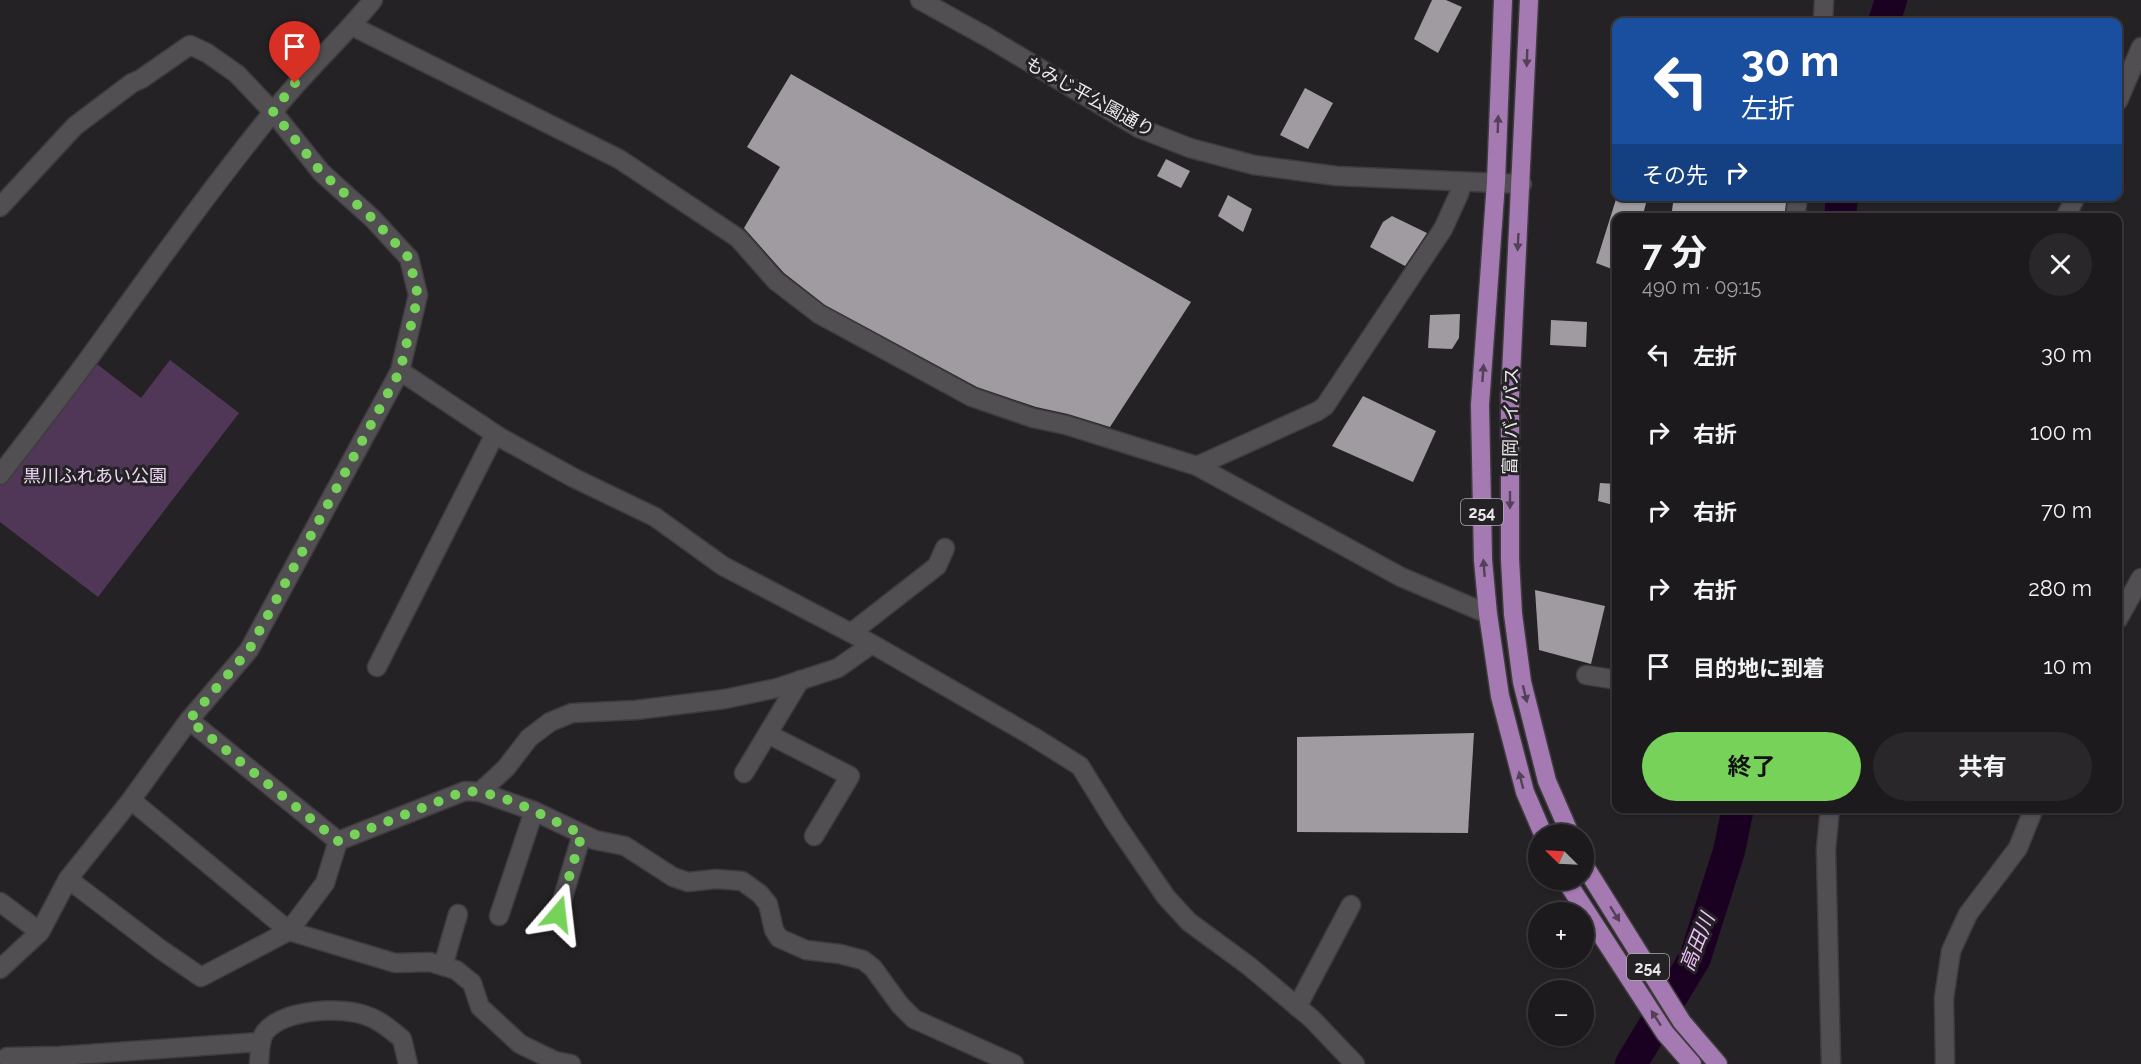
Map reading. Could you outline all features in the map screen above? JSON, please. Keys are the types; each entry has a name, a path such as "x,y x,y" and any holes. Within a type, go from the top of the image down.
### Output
{"highway":[{"name":"富岡バイパス","path":"1503,0 1496,182 1480,405 1483,560 1500,696 1525,792 1539,824"},
{"name":"富岡バイパス","path":"1529,0 1522,184 1510,396 1510,559 1513,614 1522,682 1547,781 1566,824"},
{"name":"254","path":"1594,881 1682,1022 1718,1064"},
{"name":"254","path":"1572,890 1665,1033 1692,1064"}],"street":[{"path":"0,475 231,164 295,83 352,27 373,0"},
{"name":"もみじ平公園通り","path":"920,0 987,37 1139,128 1190,148 1254,165 1337,176 1522,184"},
{"path":"1823,18 1824,0"},
{"path":"352,27 619,159 738,238 776,281 819,314 972,397 1032,418 1066,425 1197,466 1401,577 1488,614"},
{"path":"0,207 75,126 132,83 190,45 207,53 237,74 273,112 321,172 373,219 409,258 418,296 400,371 249,650 189,720 131,800 68,879 39,932 0,969"},
{"path":"2122,92 2141,47"},
{"path":"1197,466 1325,406 1443,229 1462,182"},
{"path":"400,371 495,434 574,478 655,517 723,566 872,644 1080,766 1166,897 1189,921 1249,966 1297,1007 1355,1064"},
{"path":"377,667 495,434"},
{"path":"851,633 937,566 945,548"},
{"path":"2122,612 2141,578"},
{"path":"480,792 506,768 529,738 550,722 572,713 636,710 725,699 777,688 838,668 872,644"},
{"path":"1586,675 1612,679"},
{"path":"744,773 800,680"},
{"path":"189,720 338,841"},
{"path":"768,734 850,776 814,836"},
{"path":"338,841 465,791 480,792 534,811 595,840 625,846 674,877 688,882 716,879 742,881 760,894 768,904 774,930 779,938 807,950 840,954 863,960 873,968 900,1005 914,1018 1014,1064"},
{"path":"131,800 290,931 395,963 430,962 456,970 472,983 480,1007 520,1044 555,1061 571,1064"},
{"path":"499,916 534,811"},
{"path":"1830,813 1826,849 1830,1064"},
{"path":"1945,1064 1944,998 1951,951 1968,914 2018,848 2032,813"},
{"path":"558,914 582,834"},
{"path":"68,879 201,977 290,931 325,883 338,841"},
{"path":"0,902 39,932"},
{"path":"1297,1007 1351,906"},
{"path":"443,966 458,914"},
{"path":"259,1064 261,1042 264,1034 271,1027 297,1016 317,1011 357,1013 379,1022 402,1039 408,1064"},
{"path":"7,1057 59,1060 163,1057 261,1042"}],"green space":[{"name":"黒川ふれあい公園","path":"89,358 141,398 170,360 239,413 98,597 0,522 0,475"}],"building":[{"path":"1432,0 1446,0 1462,7 1438,53 1414,39"},
{"path":"791,74 1191,302 1110,427 1036,407 977,387 825,305 784,273 744,228 780,167 747,147"},
{"path":"1305,88 1333,103 1308,149 1280,135"},
{"path":"1166,159 1190,171 1181,188 1157,176"},
{"path":"1228,195 1252,209 1243,232 1218,216"},
{"path":"1615,201 1647,201 1643,213 1612,213 1612,269 1596,263"},
{"path":"1673,201 1786,201 1785,213 1672,213"},
{"path":"1392,216 1427,233 1405,266 1370,247 1383,222"},
{"path":"1460,314 1459,338 1452,349 1428,348 1430,315"},
{"path":"1551,320 1587,322 1586,347 1550,345"},
{"path":"1363,396 1436,431 1413,482 1332,446"},
{"path":"1600,483 1612,484 1612,505 1598,501"},
{"path":"1535,590 1605,606 1591,664 1539,650"},
{"path":"1474,733 1468,833 1297,832 1297,737"}],"waterway":[{"name":"高田川","path":"1885,18 1891,0"},
{"name":"高田川","path":"1840,213 1842,201"},
{"name":"高田川","path":"1631,1064 1695,958 1729,851 1737,813"}],"route":[{"path":"295,83 273,112 321,172 373,219 409,258 418,296 400,371 249,650 189,720 338,841 465,791 480,792 534,811 582,834 558,914"}]}
